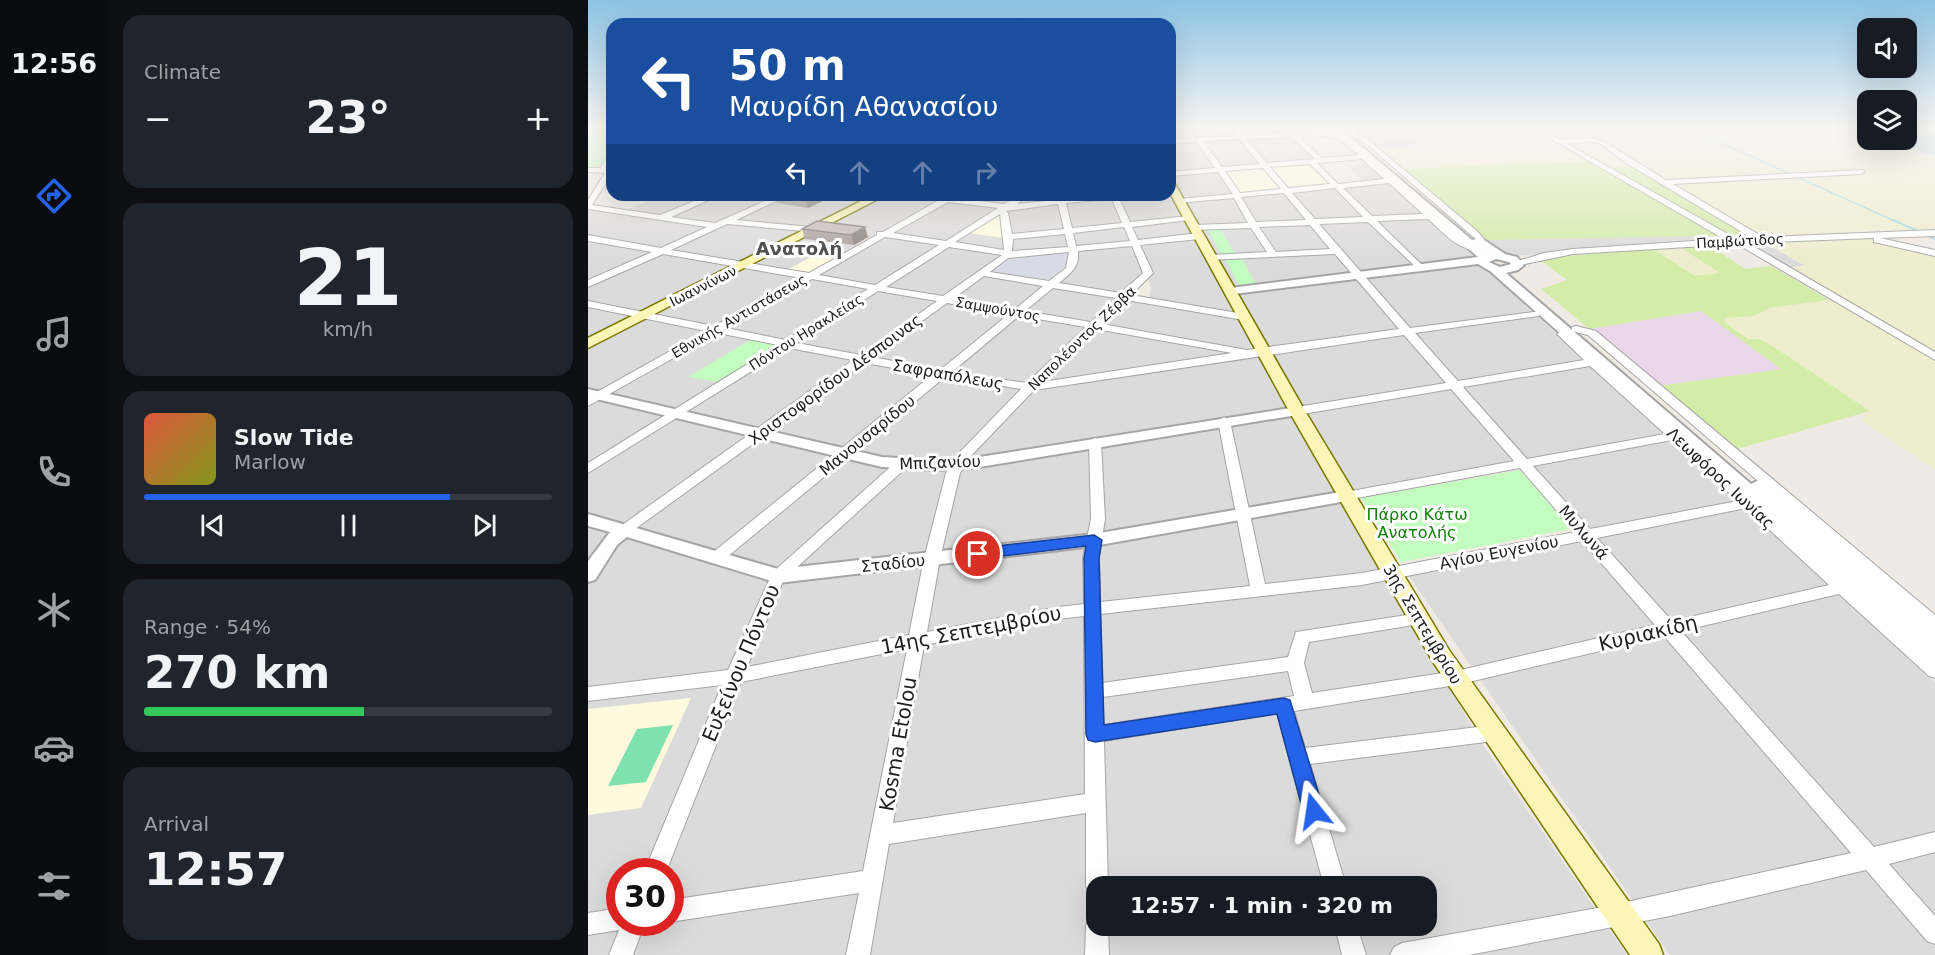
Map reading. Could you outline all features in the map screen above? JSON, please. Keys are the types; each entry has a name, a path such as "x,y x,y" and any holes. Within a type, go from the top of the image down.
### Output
{"main road":[{"name":"Ιωαννίνων","path":"588,344 869,201"},
{"name":"3ης Σεπτεμβρίου","path":"1180,203 1244,317 1259,352 1297,411 1456,678 1648,955"}],"street":[{"path":"862,232 1007,254 1135,243 1217,173"},
{"path":"1222,173 1273,254"},
{"name":"Μυλωνά","path":"1272,173 1337,251 1935,933"},
{"path":"1326,173 1420,268"},
{"path":"1380,173 1461,243 1477,245"},
{"name":"Λεωφόρος Ιωνίας","path":"1390,173 1477,245 1492,261"},
{"name":"Λεωφόρος Ιωνίας","path":"1400,173 1492,261 1514,271 1935,654"},
{"path":"1614,173 1935,357"},
{"path":"1650,173 1760,239"},
{"path":"1665,182 1849,173"},
{"path":"1008,237 1127,225 1180,203 1389,181"},
{"path":"606,183 588,207 715,226"},
{"path":"661,218 700,201"},
{"path":"588,284 772,201"},
{"name":"Εθνικής Αντιστάσεως","path":"592,397 943,201"},
{"path":"968,201 1003,209 1044,201"},
{"name":"Πόντου Ηρακλείας","path":"588,469 1016,201"},
{"path":"1061,201 1072,250"},
{"name":"Ναπολέοντος Ζέρβα","path":"957,464 1030,387 1148,273 1117,201"},
{"path":"1180,203 1253,225 1430,216"},
{"path":"1003,209 1008,237 1007,254"},
{"path":"726,222 841,229"},
{"name":"Παμβώτιδος","path":"1230,292 1420,268 1545,256 1760,239 1935,233"},
{"path":"1912,234 1935,247"},
{"path":"1858,235 1935,253"},
{"name":"Σαμψούντος","path":"588,238 742,266 1259,352"},
{"name":"Μανουσαρίδου","path":"716,558 1051,285 1072,266 1074,260 1072,250"},
{"path":"1211,258 1337,251"},
{"name":"Χριστοφορίδου Δέσποινας","path":"623,531 1007,254"},
{"name":"Παμβώτιδος","path":"1514,271 1545,256"},
{"name":"Λεωφόρος Ιωνίας","path":"1514,271 1512,289 1840,588 1935,671"},
{"name":"Λεωφόρος Ιωνίας","path":"1514,271 1520,280 1576,329 1935,636"},
{"path":"982,273 1244,317"},
{"name":"Σαφραπόλεως","path":"588,304 941,374 1030,387 1538,313"},
{"path":"588,313 602,306"},
{"name":"Λεωφόρος Ιωνίας","path":"1576,329 1592,333 1935,624"},
{"path":"1297,411 1592,362"},
{"name":"Μπιζανίου","path":"592,397 844,454 902,464 957,464 1297,411"},
{"path":"1224,421 1259,591"},
{"path":"1346,496 1675,436"},
{"path":"1095,442 1098,519 1091,558 1096,876"},
{"name":"Ευξείνου Πόντου","path":"661,858 734,676 778,576 902,464"},
{"name":"Kosma Etolou","path":"858,955 932,559 945,500 957,464"},
{"name":"Σταδίου","path":"588,520 778,576 1094,540 1346,496"},
{"name":"Αγίου Ευγενίου","path":"1392,573 1748,503"},
{"path":"588,575 611,540 623,531"},
{"name":"14ης Σεπτεμβρίου","path":"588,694 734,676 1046,615 1259,591 1392,573"},
{"name":"Κυριακίδη","path":"1095,734 1456,678 1840,588"},
{"path":"1305,702 1295,663 1302,637 1420,619"},
{"path":"1094,691 1295,663"},
{"path":"1284,706 1332,876"},
{"path":"1299,757 1494,733"},
{"path":"881,835 1096,802"},
{"path":"1402,955 1482,949 1935,842"},
{"path":"684,909 872,880"},
{"path":"588,924 606,921"},
{"path":"621,955 628,936"},
{"path":"1097,936 1097,955"},
{"path":"1349,936 1354,955"}],"shaded area":[{"path":"1176,173 1218,173 1232,192 1231,198 1365,184 1354,173 1379,173 1475,258 1471,261 1476,266 1492,272 1502,284 1935,683 1935,955 1670,955 1409,576 1597,539 1527,459 1353,491 1271,353 1176,184"},
{"path":"1225,173 1268,173 1283,190 1241,194"},
{"path":"1276,173 1321,173 1333,185 1290,189"},
{"path":"1619,173 1935,173 1935,228 1843,232 1851,237 1873,239 1935,255 1935,469 1861,420 1869,410 1760,339 1748,339 1724,322 1725,318 1754,316 1769,308 1839,299 1789,268 1804,265 1750,235"},
{"path":"649,201 864,201 588,340 588,209 619,213"},
{"path":"875,201 1174,201 1234,312 1149,298 1151,288 1148,279 1140,277 1121,294 1055,283 1072,270 1075,248 1003,256 977,273 1238,318 1360,538 1483,745 1627,955 588,955 588,348"},
{"path":"999,216 1003,238 969,233"},
{"path":"1750,235 1805,265 1789,268 1736,238 1514,256 1499,252 1485,240"},
{"path":"1678,246 1721,273 1695,276 1652,248"},
{"path":"817,254 840,257 808,275 785,271"},
{"path":"1068,254 1067,265 1049,280 991,271 1011,258"},
{"path":"1701,311 1782,369 1658,386 1589,329"},
{"path":"691,698 641,808 588,815 588,709"}],"green space":[{"path":"1404,173 1653,173 1674,183 1672,184 1755,235 1485,240"},
{"path":"1221,229 1234,253 1221,254 1208,230"},
{"path":"1709,245 1745,269 1771,266 1829,300 1769,308 1754,316 1725,318 1724,322 1748,339 1760,339 1783,353 1870,411 1734,450 1658,386 1781,369 1701,311 1589,329 1541,289 1567,280 1539,259 1652,248 1695,276 1720,273 1678,246"},
{"path":"1242,259 1256,284 1239,286 1226,260"},
{"path":"750,340 779,346 718,382 688,377"},
{"name":"Πάρκο Κάτω Ανατολής","path":"1520,470 1571,529 1401,562 1361,498"},
{"path":"673,725 646,782 608,786 637,729"}],"building":[{"path":"817,221 865,227 851,235 802,229"}],"waterway":[{"path":"1787,173 1897,222"},
{"path":"1893,220 1918,231"},
{"path":"1928,236 1935,239"}],"district":[{"name":"Ανατολή","path":"799,249"}],"route":[{"path":"978,554 1094,540 1091,558 1095,734 1284,706 1314,811"}]}
